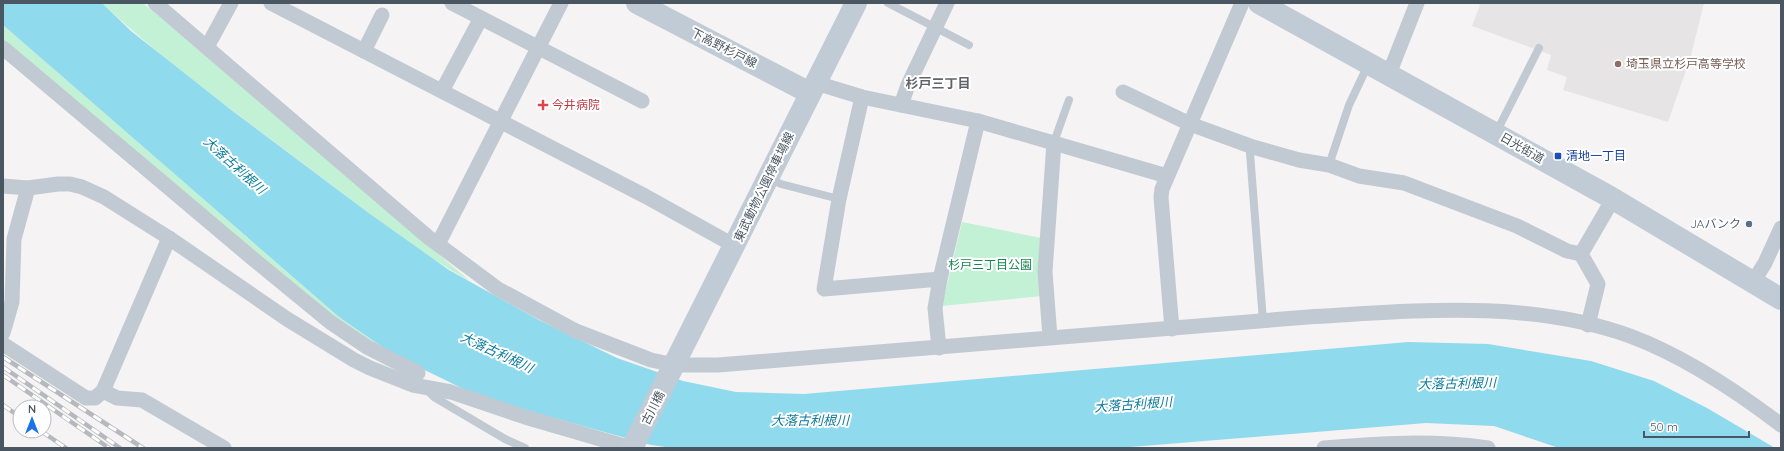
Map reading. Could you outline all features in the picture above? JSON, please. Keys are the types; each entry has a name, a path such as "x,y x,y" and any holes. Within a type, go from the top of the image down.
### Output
{"main road":[{"name":"下高野杉戸線","path":"637,3 813,88"},
{"name":"東武動物公園停車場線","path":"673,368 770,178 856,3"},
{"name":"日光街道","path":"1259,3 1613,199 1781,299"},
{"name":"古川橋","path":"632,447 673,368"}],"street":[{"path":"155,3 438,244 498,289 576,331 673,368 1263,321 1396,312 1484,311 1541,315 1630,336 1684,362 1719,382 1781,424"},
{"path":"207,47 231,3"},
{"path":"271,3 644,196 735,246"},
{"path":"452,3 642,101"},
{"path":"438,244 561,3"},
{"path":"901,105 908,85 947,3"},
{"path":"1172,329 1161,196 1167,176 1242,3"},
{"path":"1389,74 1417,3"},
{"path":"364,51 382,15"},
{"path":"442,91 481,18"},
{"path":"3,48 252,258 330,322 367,347 421,380 451,392 525,417 632,447"},
{"path":"813,88 978,121 1167,176"},
{"path":"1123,92 1190,124 1252,147 1299,160 1329,165 1359,176 1404,183 1510,223 1567,251 1581,254 1598,284 1588,325"},
{"path":"862,97 839,199 824,289 940,279"},
{"path":"939,348 935,308 940,279 978,121"},
{"path":"1050,338 1045,272 1054,142"},
{"path":"3,186 28,188 70,184 82,187 104,197 169,238 287,319 354,360 400,380 421,380"},
{"path":"3,333 12,302 14,239 28,188"},
{"path":"1581,254 1613,199"},
{"path":"1753,282 1765,263 1781,228"},
{"path":"3,344 86,398 95,398 103,392 169,238"},
{"path":"103,392 117,398 142,400 224,448"},
{"path":"1324,448 1376,444 1425,443 1468,445 1488,448"}],"lane":[{"path":"888,3 969,45"},
{"path":"1496,133 1539,48"},
{"path":"1329,165 1349,105 1369,64"},
{"path":"1054,142 1069,100"},
{"path":"1252,147 1250,153 1263,321"},
{"path":"770,178 781,184 839,199"},
{"path":"421,380 434,397 505,439 525,448"}],"shaded area":[{"name":"埼玉県立杉戸高等学校","path":"1475,3 1704,3 1690,59 1668,122 1563,90 1567,77 1547,70 1551,55 1472,26 1480,5"}],"green space":[{"path":"102,3 143,3 470,281 407,241 227,106 151,46"},
{"path":"3,25 339,317 394,355 338,323 3,40"},
{"name":"杉戸三丁目公園","path":"962,222 1041,238 1042,296 942,306"}],"water":[{"name":"大落古利根川","path":"3,3 102,3 131,31 230,109 370,214 449,270 539,320 617,358 683,381 736,392 804,394 1408,342 1488,344 1591,361 1654,381 1707,408 1775,448 1559,448 1494,426 1426,423 1118,448 673,448 651,445 482,398 394,355 339,317 3,25"}],"railway":[{"path":"3,357 143,448"},
{"path":"3,367 120,448"},
{"path":"3,375 109,448"},
{"path":"3,405 12,411"},
{"path":"52,438 66,448"}],"place":[{"name":"埼玉県立杉戸高等学校","path":"1618,64"},
{"name":"今井病院","path":"543,105"},
{"name":"清地一丁目","path":"1558,156"},
{"name":"JAバンク","path":"1749,224"}],"district":[{"name":"杉戸三丁目","path":"938,83"}]}
